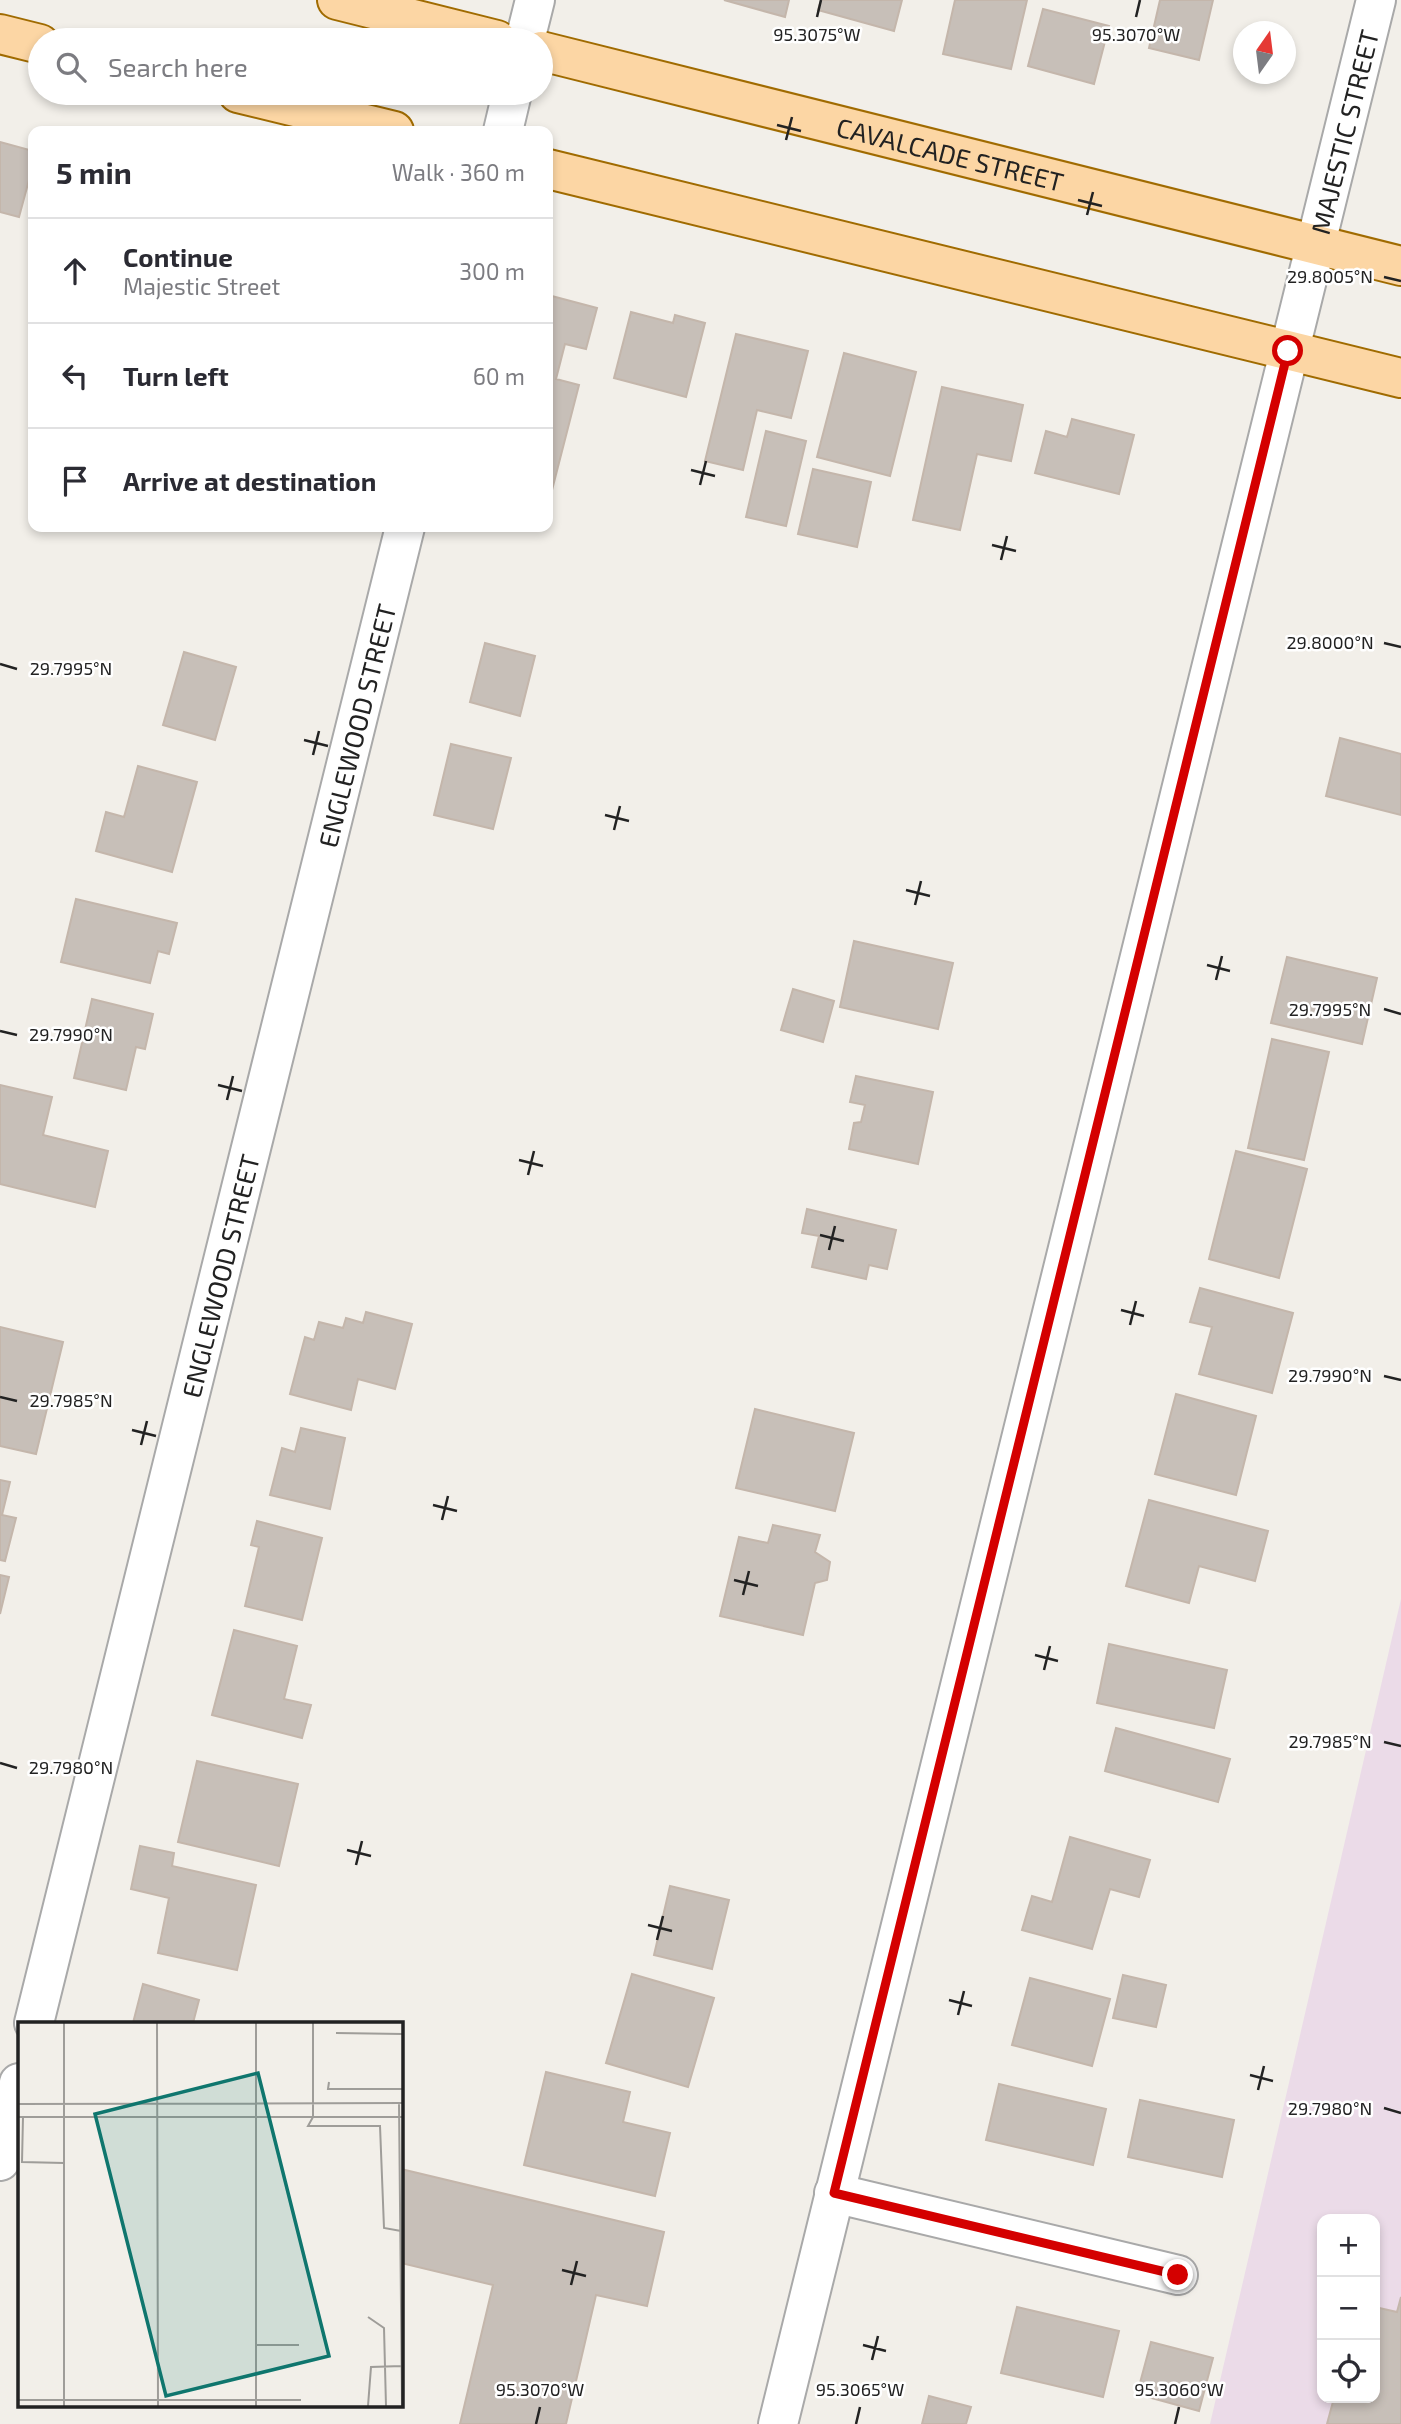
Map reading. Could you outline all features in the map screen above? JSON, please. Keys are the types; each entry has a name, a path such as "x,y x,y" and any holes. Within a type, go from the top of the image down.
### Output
{"main road":[{"path":"337,0 449,28"},
{"path":"0,34 28,41"},
{"name":"CAVALCADE STREET","path":"553,54 1401,266"},
{"path":"287,105 373,126"},
{"path":"553,170 1401,377"}],"street":[{"path":"528,28 535,0"},
{"name":"MAJESTIC STREET","path":"778,2424 1376,0"},
{"path":"504,126 509,105"},
{"name":"ENGLEWOOD STREET","path":"34,2022 404,532"},
{"path":"0,2161 18,2087"},
{"path":"834,2193 1178,2275"}],"shaded area":[{"path":"1401,1599 1401,2424 1210,2424"}],"building":[{"path":"724,0 789,0 785,17"},
{"path":"821,0 902,0 894,31 818,10"},
{"path":"955,0 1027,0 1011,69 943,54"},
{"path":"1160,0 1213,0 1199,60 1149,48"},
{"path":"1043,9 1109,26 1094,84 1028,66"},
{"path":"0,142 28,150 28,184 19,217 0,212"},
{"path":"553,296 597,308 586,349 565,344 556,379 579,385 553,486"},
{"path":"631,312 673,323 675,315 705,323 686,397 614,378"},
{"path":"736,334 808,351 791,418 757,410 743,470 705,461"},
{"path":"844,353 916,372 890,476 817,457"},
{"path":"942,387 1023,405 1011,461 977,454 960,530 913,520"},
{"path":"1072,419 1134,435 1119,494 1035,473 1046,431 1067,437"},
{"path":"766,431 806,441 786,526 746,517"},
{"path":"813,469 871,482 857,547 798,534"},
{"path":"485,643 535,656 520,716 470,702"},
{"path":"184,652 236,667 215,740 163,725"},
{"path":"1340,738 1401,754 1401,815 1326,796"},
{"path":"451,744 511,758 493,829 434,815"},
{"path":"138,766 197,782 172,872 96,851 106,812 124,817"},
{"path":"76,899 177,923 169,954 158,951 150,983 61,962"},
{"path":"854,941 953,963 938,1029 840,1007"},
{"path":"1287,957 1377,978 1362,1044 1271,1023"},
{"path":"793,989 834,1001 823,1042 781,1030"},
{"path":"92,999 153,1014 145,1049 136,1047 126,1090 74,1078"},
{"path":"1272,1039 1329,1052 1304,1160 1248,1148"},
{"path":"856,1076 933,1092 918,1164 849,1149 854,1123 861,1122 865,1105 850,1102"},
{"path":"0,1085 52,1097 43,1135 108,1151 95,1207 0,1184"},
{"path":"1236,1151 1307,1169 1279,1278 1209,1259"},
{"path":"807,1209 896,1230 887,1269 869,1265 866,1279 812,1267 819,1236 802,1233"},
{"path":"1200,1288 1293,1313 1272,1393 1199,1374 1212,1327 1190,1322"},
{"path":"366,1312 412,1324 395,1389 358,1379 351,1410 290,1394 305,1337 314,1340 319,1322 343,1328 346,1318 363,1323"},
{"path":"0,1327 63,1342 36,1454 0,1446"},
{"path":"1176,1394 1256,1416 1236,1495 1155,1474"},
{"path":"755,1409 854,1433 835,1511 736,1488"},
{"path":"301,1428 345,1438 330,1509 270,1495 282,1448 295,1452"},
{"path":"0,1480 10,1482 2,1515 16,1518 5,1561 0,1560"},
{"path":"1149,1500 1268,1531 1255,1581 1199,1566 1189,1603 1126,1586"},
{"path":"257,1521 322,1538 302,1620 245,1606 259,1547 251,1545"},
{"path":"773,1525 820,1535 815,1552 830,1562 827,1580 815,1583 803,1635 720,1616 739,1537 768,1543"},
{"path":"0,1575 9,1577 0,1614"},
{"path":"234,1630 297,1646 284,1699 311,1705 302,1738 212,1715"},
{"path":"1109,1644 1227,1670 1214,1728 1097,1703"},
{"path":"1116,1728 1230,1759 1218,1802 1105,1771"},
{"path":"197,1761 298,1784 279,1866 178,1842"},
{"path":"1070,1837 1150,1860 1139,1897 1110,1889 1092,1949 1022,1930 1032,1896 1052,1902"},
{"path":"140,1846 174,1853 172,1866 256,1885 237,1970 158,1953 169,1898 131,1889"},
{"path":"670,1886 729,1900 712,1969 654,1955"},
{"path":"632,1974 714,1998 688,2087 606,2063"},
{"path":"1123,1975 1166,1985 1156,2027 1113,2018"},
{"path":"1030,1978 1110,1999 1092,2066 1012,2045"},
{"path":"143,1984 199,2000 193,2022 133,2022"},
{"path":"546,2072 630,2092 623,2122 670,2133 655,2196 524,2165"},
{"path":"999,2084 1106,2109 1093,2165 986,2140"},
{"path":"1140,2100 1234,2120 1222,2177 1128,2157"},
{"path":"402,2169 664,2232 647,2306 596,2295 566,2424 460,2424 493,2285 402,2263"},
{"path":"1401,2297 1401,2424 1327,2424 1333,2403 1380,2403 1380,2308 1397,2312"},
{"path":"1017,2307 1119,2331 1103,2397 1001,2373"},
{"path":"1151,2342 1213,2358 1199,2411 1137,2394"},
{"path":"929,2396 971,2407 966,2424 922,2424"}],"route":[{"path":"1178,2275 834,2193 1288,351"}]}
